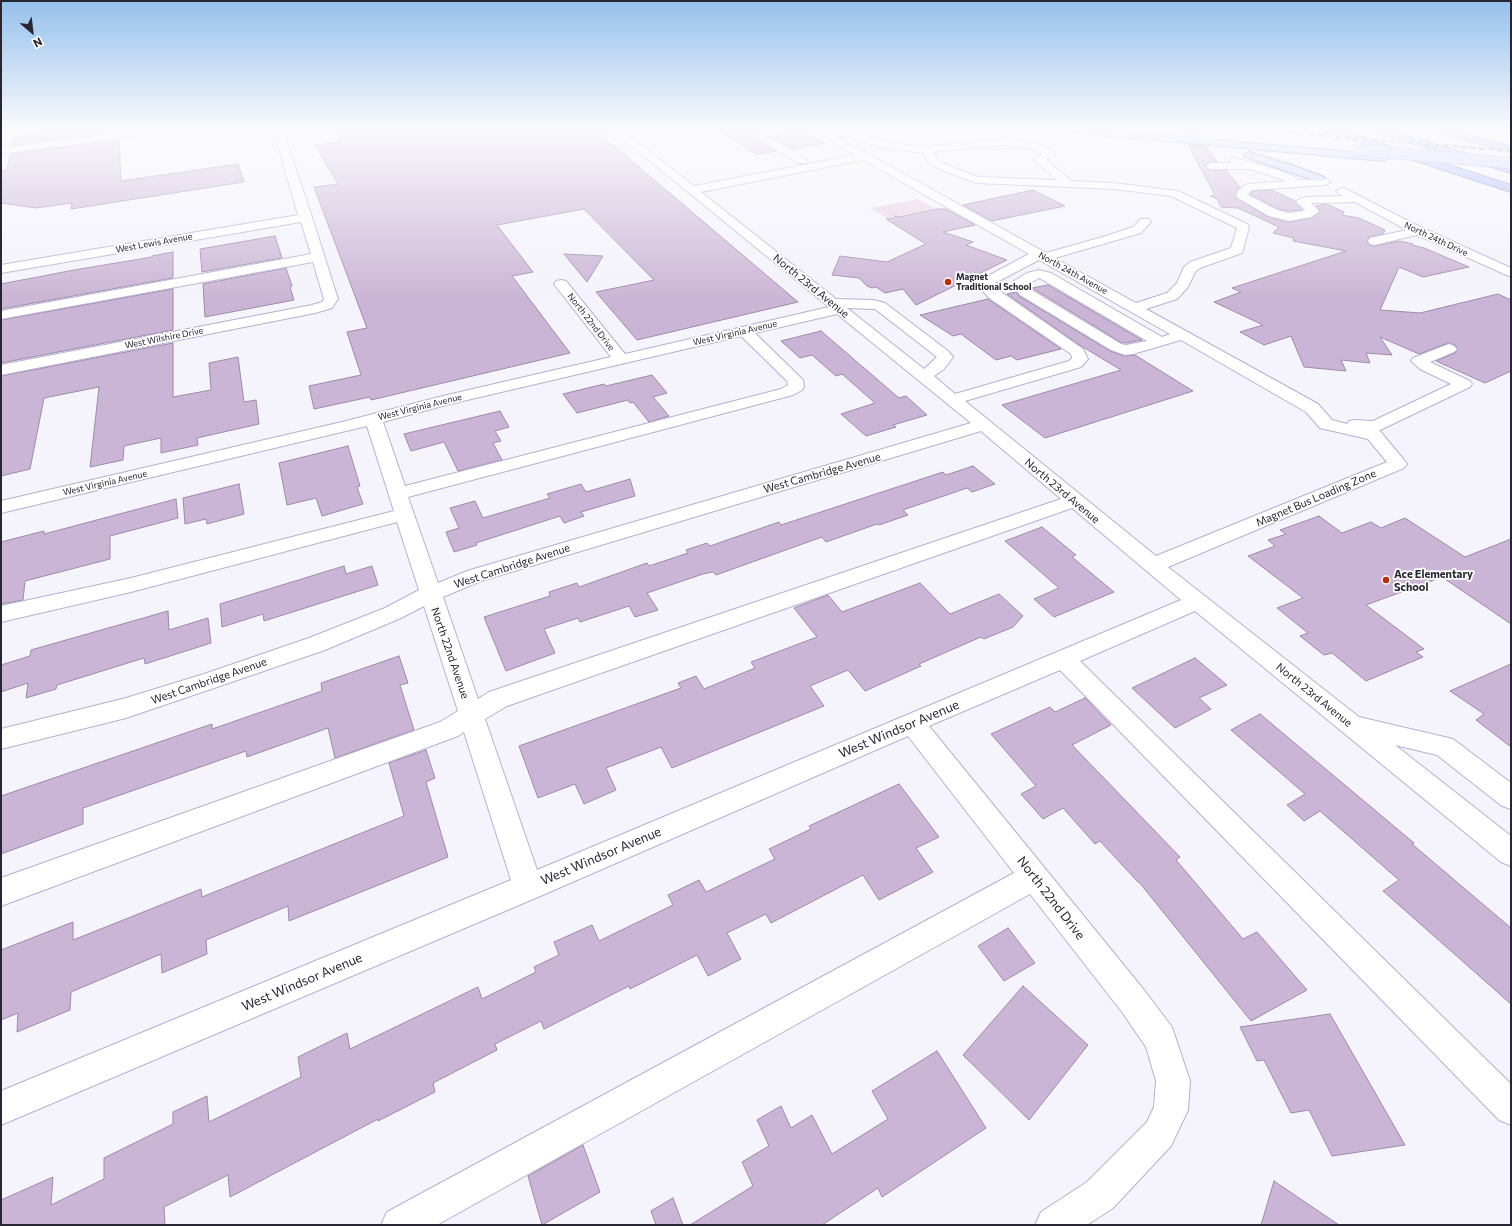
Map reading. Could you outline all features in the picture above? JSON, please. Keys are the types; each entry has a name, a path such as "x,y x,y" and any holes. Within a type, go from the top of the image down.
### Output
{"highway":[{"path":"1501,185 1511,189"}],"street":[{"path":"1,315 318,257 296,185"},
{"name":"North 23rd Avenue","path":"686,185 984,425 1074,501 1511,853"},
{"path":"692,190 717,185"},
{"name":"North 24th Avenue","path":"919,185 1312,408 1326,424"},
{"path":"1096,185 1174,193 1242,227 1237,250 1195,265 1189,270 1183,284 1172,296 1135,308"},
{"path":"1265,185 1249,187 1244,191 1242,196 1273,213 1289,217 1307,214 1313,211 1295,199 1267,185"},
{"path":"1304,185 1332,199"},
{"name":"North 24th Drive","path":"1330,185 1418,231 1511,273"},
{"path":"1295,199 1356,198"},
{"name":"West Lewis Avenue","path":"1,269 306,217"},
{"path":"952,400 1070,366 1080,360 1078,352 994,295 987,288 989,282 1004,272 1042,255 1110,239 1137,230 1145,222"},
{"path":"1374,241 1418,231"},
{"name":"West Wilshire Drive","path":"1,370 327,305 331,299 318,257"},
{"path":"1160,342 1046,276 1039,274 1032,276 1018,284 1024,292 1116,347 1125,350 1160,342 1183,335"},
{"name":"North 22nd Drive","path":"561,284 621,360"},
{"name":"West Virginia Avenue","path":"1,507 373,420 447,400 744,331 836,306 873,304 880,306 943,354 945,357 938,366 931,372 922,375"},
{"path":"1,614 138,583 401,504 787,392 796,387 794,380 744,331"},
{"path":"1326,424 1376,426 1464,384 1426,366 1419,361 1449,349"},
{"name":"North 22nd Avenue","path":"373,420 528,887"},
{"name":"Magnet Bus Loading Zone","path":"1154,565 1398,464 1374,435 1326,424"},
{"name":"West Cambridge Avenue","path":"1,739 126,708 317,644 474,576 984,425"},
{"path":"1,892 449,729 498,699 1074,501"},
{"name":"West Windsor Avenue","path":"1,1108 913,724 1198,601"},
{"path":"1063,658 1511,1108"},
{"name":"North 22nd Drive","path":"913,724 1133,1001 1160,1039 1173,1081 1170,1110 1159,1134 1100,1195 1054,1225"},
{"path":"1354,726 1444,746 1511,798"},
{"path":"400,1225 1034,877"}],"shaded area":[{"path":"918,199 935,209 887,218 871,208"}],"building":[{"path":"1,185 223,185 71,209 72,203 36,208 1,203"},
{"path":"328,185 660,185 798,302 637,340 596,292 654,280 584,209 497,225 533,272 512,276 570,353 371,400 370,397 314,409 309,386 361,375 347,332 367,328 314,187"},
{"path":"1210,185 1239,185 1240,187 1237,190 1235,197 1268,217 1289,222 1311,218 1320,211 1316,206 1327,204 1344,212 1342,215 1359,218 1385,230 1383,234 1369,237 1367,242 1370,245 1374,246 1400,241 1424,248 1469,267 1423,277 1399,267 1380,310 1420,313 1498,294 1511,300 1511,371 1485,383 1436,361 1455,353 1458,349 1455,345 1448,343 1419,354 1380,337 1392,355 1366,353 1370,363 1341,360 1346,371 1304,367 1291,336 1264,345 1240,332 1263,325 1214,302 1241,292 1232,288 1346,251 1293,241 1294,238 1273,233 1279,227 1238,208 1221,207 1217,199 1210,196 1215,195"},
{"path":"1033,190 1065,206 992,221 963,205"},
{"path":"1272,190 1295,201 1302,210 1289,211 1278,209 1250,194 1253,191"},
{"path":"937,209 946,209 975,225 943,232 973,242 966,245 1007,260 916,305 903,289 885,293 876,287 872,288 867,286 859,278 832,275 840,256 887,262 926,244 886,219 894,218 895,216 899,217"},
{"path":"275,236 282,258 202,272 200,249"},
{"path":"173,252 173,278 1,309 1,284"},
{"path":"564,254 603,256 587,282"},
{"path":"286,268 292,286 290,287 294,300 205,317 203,284"},
{"path":"1048,285 1142,340 1122,343 1032,288"},
{"path":"173,289 173,330 1,363 1,320"},
{"path":"1016,292 1019,296 1110,351 1124,356 1135,355 1193,391 1045,438 1002,405 1121,370 1078,344 1007,294"},
{"path":"988,299 1061,349 1017,360 1011,356 996,360 961,334 953,336 920,315"},
{"path":"821,331 899,398 906,396 927,415 893,425 896,427 866,436 841,414 875,403 842,374 836,376 812,355 800,358 781,341"},
{"path":"173,343 173,397 211,390 209,363 238,357 244,402 256,400 259,424 197,438 198,445 161,453 161,438 124,446 123,460 90,467 99,387 44,398 30,469 1,476 1,376"},
{"path":"652,375 667,393 653,397 669,416 649,422 633,402 630,403 628,400 577,413 563,394 604,384 606,386"},
{"path":"500,411 509,427 495,431 501,441 493,443 502,460 458,471 444,442 411,451 404,434"},
{"path":"348,446 360,486 357,487 363,504 322,516 316,498 287,505 279,463"},
{"path":"973,466 995,484 972,492 967,488 903,510 908,515 826,542 822,537 716,575 713,572 703,574 647,593 658,610 635,617 629,606 580,622 578,618 544,629 555,653 506,671 484,617 550,596 549,592 577,583 579,587 647,563 649,566 688,553 686,550 707,543 710,546 779,522 781,525 943,472 946,475"},
{"path":"630,479 635,496 581,512 584,516 564,523 560,516 476,543 477,545 454,552 446,532 459,528 450,508 475,501 483,518 550,498 547,494 581,484 586,492"},
{"path":"239,484 244,514 207,524 206,519 185,524 183,498"},
{"path":"176,499 178,518 110,536 110,559 25,581 23,600 1,604 1,542 44,531 44,534"},
{"path":"1319,516 1342,533 1371,522 1381,528 1405,518 1465,557 1511,539 1511,624 1442,577 1366,605 1424,649 1416,652 1423,657 1366,681 1332,653 1324,655 1300,636 1308,633 1277,608 1303,598 1248,556 1275,546 1268,540 1286,534 1280,530"},
{"path":"1042,527 1076,555 1072,557 1114,592 1054,617 1034,599 1059,588 1005,541"},
{"path":"344,566 346,574 372,566 378,585 264,621 263,614 222,627 220,604"},
{"path":"920,583 950,614 999,594 1023,616 1013,627 984,639 981,637 919,664 921,666 865,691 848,670 810,686 824,706 672,768 661,747 606,768 616,790 584,804 575,784 538,798 519,746 681,688 678,683 696,676 704,689 755,668 751,662 817,637 794,608 828,595 842,612"},
{"path":"168,611 169,630 208,618 211,643 145,664 144,658 57,685 56,689 26,698 28,683 1,692 1,665 30,656 31,650"},
{"path":"399,656 408,683 400,685 414,730 335,758 328,728 247,757 246,751 83,808 83,824 1,854 1,796 212,724 212,729 322,691 321,683"},
{"path":"1195,658 1227,685 1199,698 1211,709 1175,728 1132,688"},
{"path":"1511,664 1511,747 1476,720 1484,714 1450,691"},
{"path":"1085,698 1111,725 1072,745 1180,857 1176,860 1243,939 1257,932 1307,990 1251,1021 1139,882 1100,841 1095,844 1063,808 1043,819 1021,794 1036,786 991,734 1050,707 1055,712"},
{"path":"1260,714 1414,843 1412,844 1511,928 1511,1004 1383,891 1399,880 1320,811 1304,821 1287,805 1305,794 1231,730"},
{"path":"426,750 435,778 426,782 448,857 289,921 288,906 206,940 207,954 162,973 161,954 71,992 70,1010 17,1032 18,1013 1,1020 1,950 73,922 73,940 201,889 202,897 404,816 389,763"},
{"path":"899,784 939,837 916,848 933,872 879,900 863,875 771,923 766,914 727,933 741,959 708,976 697,955 630,989 629,986 544,1029 541,1021 495,1044 497,1050 433,1083 435,1092 378,1121 378,1119 230,1197 228,1175 164,1207 165,1225 1,1225 1,1200 53,1177 51,1205 104,1179 104,1158 173,1124 173,1112 207,1096 209,1122 301,1077 298,1057 347,1033 350,1049 478,987 482,999 536,972 534,967 559,955 554,942 592,925 599,941 673,905 668,895 699,880 706,892 775,859 769,849 811,829 809,826"},
{"path":"1008,928 1035,963 1004,981 978,946"},
{"path":"1023,986 1088,1045 1029,1120 963,1055"},
{"path":"1330,1014 1405,1145 1332,1156 1309,1110 1291,1113 1264,1060 1257,1061 1240,1027"},
{"path":"937,1051 986,1128 882,1197 878,1188 822,1225 690,1225 753,1186 742,1162 769,1146 757,1120 781,1106 791,1128 812,1115 832,1154 888,1119 872,1091"},
{"path":"583,1145 600,1192 542,1225 528,1176"},
{"path":"1274,1181 1339,1225 1261,1225"},
{"path":"673,1198 683,1225 656,1225 651,1211"}],"place":[{"name":"Magnet Traditional School","path":"948,282"},
{"name":"Ace Elementary School","path":"1386,580"}]}
